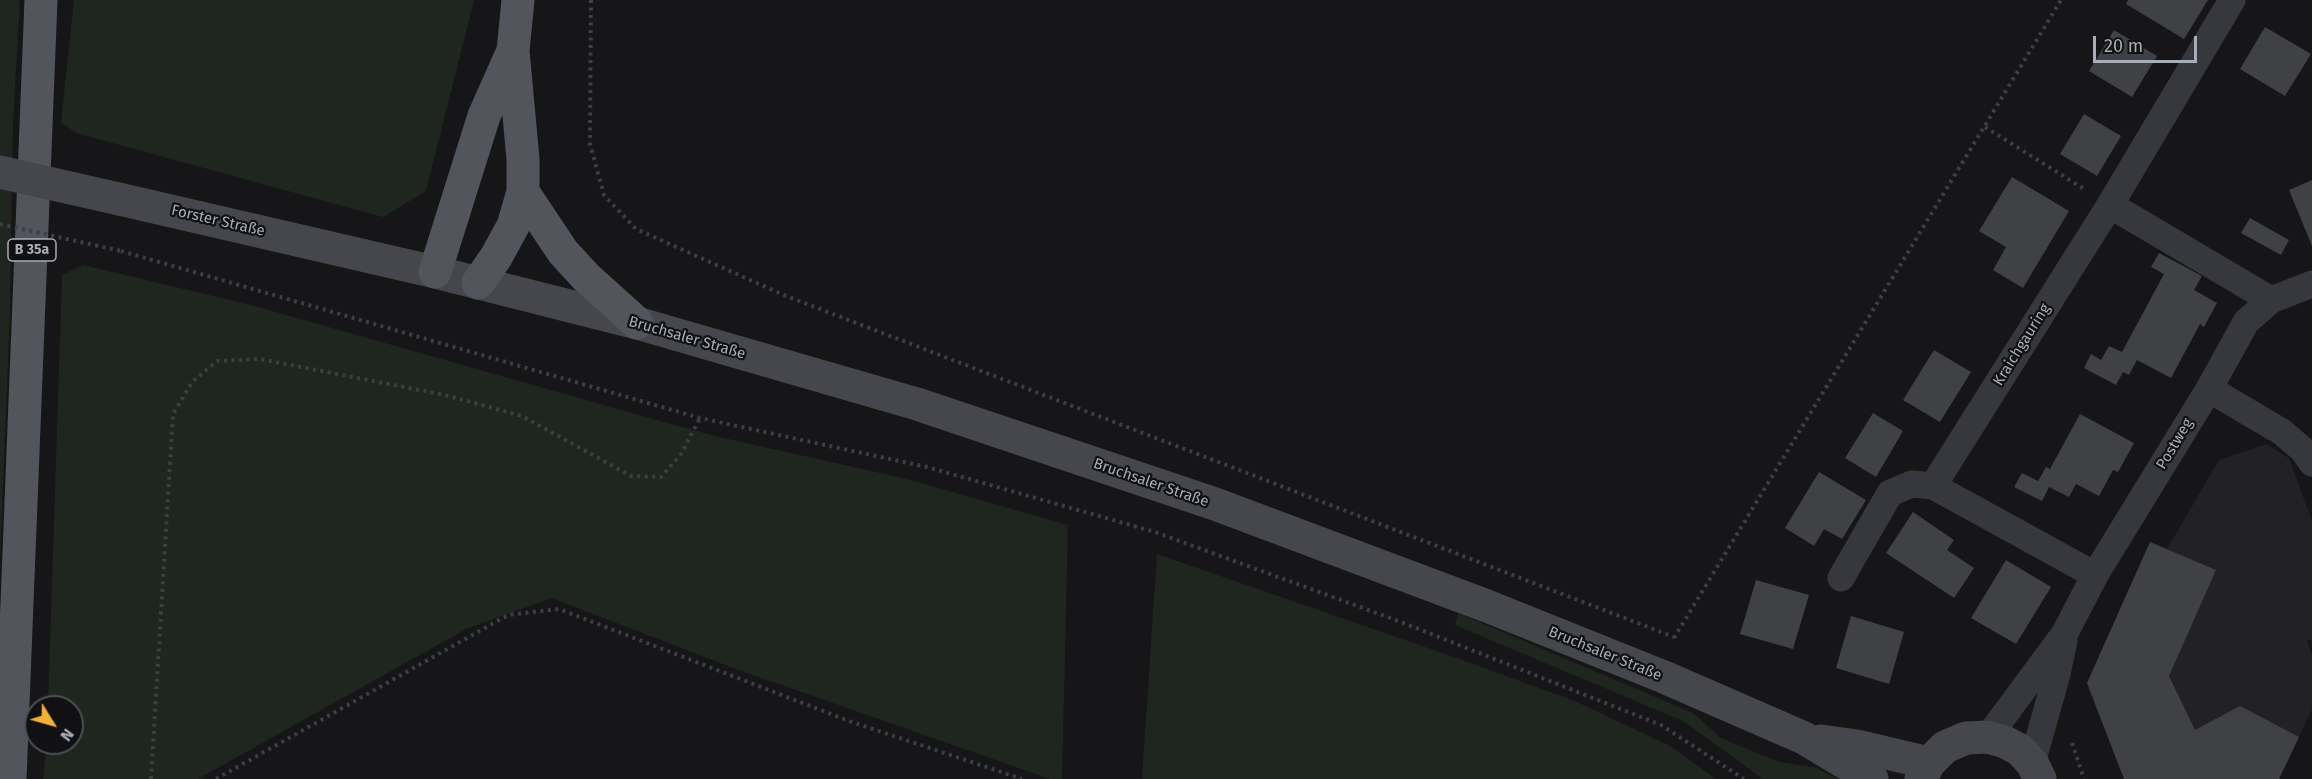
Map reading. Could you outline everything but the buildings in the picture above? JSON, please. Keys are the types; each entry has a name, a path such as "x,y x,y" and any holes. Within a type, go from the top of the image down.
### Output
{"main road":[{"name":"B 35a","path":"10,779 41,0"},
{"path":"478,283 513,226 523,192 523,159 513,51 518,0"},
{"path":"435,272 484,116 513,51"},
{"path":"523,192 563,252 586,277 637,323"}],"street":[{"name":"Kraichgauring","path":"1934,486 2110,205 2232,0"},
{"name":"Forster Straße","path":"0,172 478,283"},
{"path":"2110,205 2271,300"},
{"name":"Bruchsaler Straße","path":"478,283 637,323 917,404 1215,504 1487,606 1664,677 1804,738 1872,779"},
{"name":"Postweg","path":"1988,737 2065,633 2095,575 2209,389 2246,322 2271,300 2312,284"},
{"path":"2209,389 2282,432 2303,450 2312,463"},
{"path":"1841,578 1890,494 1912,484 1934,486 2095,575"},
{"name":"Postweg","path":"2036,771 2065,633"},
{"path":"1988,737 2020,750 2036,771"},
{"name":"Bruchsaler Straße","path":"1804,738 1857,746 1925,771 1946,747 1966,738 1988,737"}],"path":[{"path":"591,0 590,144 604,195 636,229 786,296 1674,637"},
{"path":"1664,677 1674,637 2061,0"},
{"path":"1984,127 2110,205"},
{"path":"0,224 121,251 700,418 927,467 1155,532 1401,622 1661,724 1744,779"},
{"path":"151,779 173,414 192,382 217,361 260,359 445,395 522,416 631,476 661,477 681,454 700,418"},
{"path":"216,779 508,615 559,609 849,721 1022,779"}],"shaded area":[{"path":"0,0 20,0 13,123 10,311 0,561"},
{"path":"74,0 474,0 426,191 383,217 76,133 61,122"},
{"path":"83,265 251,305 715,436 907,479 1068,525 1062,779 1050,779 733,668 552,598 466,629 198,779 43,779 46,755 84,755 84,695 48,695 62,275"},
{"path":"2266,444 2289,458 2312,521 2312,639 2307,641 2312,655 2312,709 2279,779 2124,779 2087,683 2150,542 2167,549 2219,460"},
{"path":"1157,554 1577,702 1670,746 1716,779 1142,779"},
{"path":"1458,613 1693,713 1721,738 1779,762 1814,767 1838,779 1763,779 1683,721 1455,625"}]}
